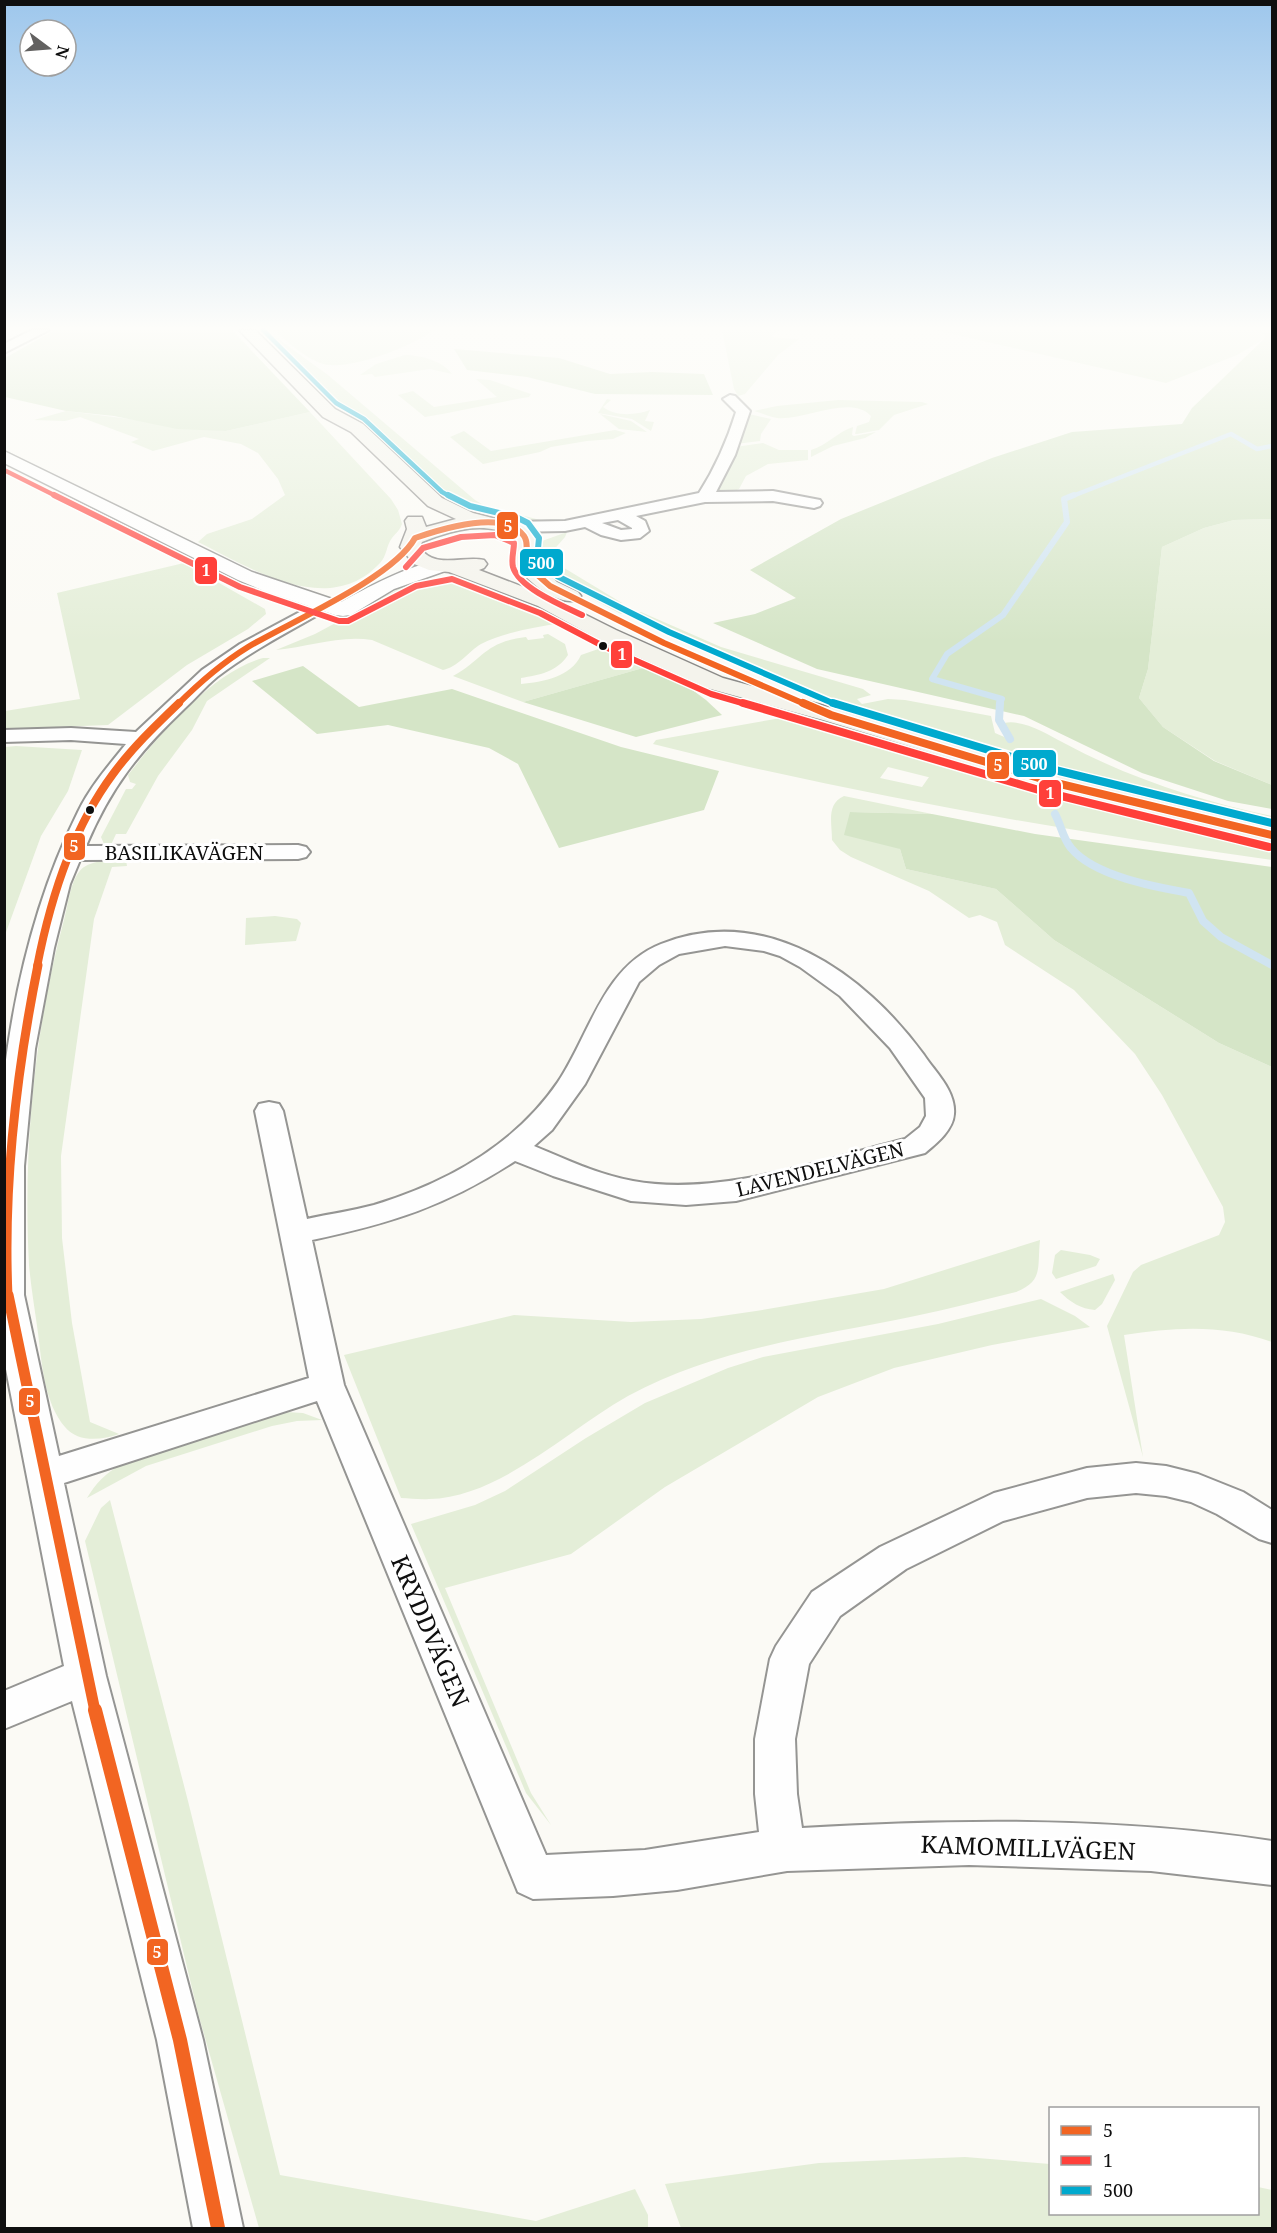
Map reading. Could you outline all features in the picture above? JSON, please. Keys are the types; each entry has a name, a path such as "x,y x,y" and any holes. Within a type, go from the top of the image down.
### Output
{"main road":[{"path":"339,434 360,456"},
{"path":"364,434 435,502 466,517 501,525 521,533 526,544 525,564 550,586 664,643 831,715"},
{"path":"404,502 415,520 417,529 413,542 413,554 422,560 448,566 545,602 608,635 715,683 831,715 1052,782 1272,835"},
{"path":"413,542 451,526 501,525"},
{"path":"448,566 500,559 526,544"}],"street":[{"path":"705,497 717,479 736,434"},
{"path":"8,460 245,576 333,607"},
{"path":"501,525 565,526 705,497 772,496 814,503"},
{"path":"588,522 620,536 633,535 641,531 639,525 621,515"},
{"path":"526,544 565,526"},
{"path":"333,607 387,569 413,542"},
{"path":"218,2229 180,2040 86,1676 6,1295 9,1166 21,1049 41,948 58,884 70,853 102,790 141,739 209,674 246,648 333,607 387,585 448,566"},
{"path":"4,736 71,734 141,739"},
{"name":"BASILIKAVÄGEN","path":"70,853 298,852"},
{"name":"LAVENDELVÄGEN","path":"296,1232 377,1215 430,1196 468,1178 513,1149 542,1123 571,1084 628,978 650,960 670,949 691,943 725,939 767,944 789,951 809,962 849,990 900,1042 939,1097 940,1116 931,1133 915,1146 736,1191 686,1195 631,1191 563,1169 513,1149"},
{"name":"KRYDDVÄGEN","path":"269,1111 327,1385 533,1877"},
{"path":"44,1475 327,1385"},
{"path":"783,1850 776,1794 775,1739 790,1659 826,1604 893,1558 994,1508 1087,1483 1136,1478 1166,1481 1198,1489 1230,1503 1272,1528"},
{"path":"4,1710 86,1676"},
{"name":"KAMOMILLVÄGEN","path":"533,1877 659,1870 783,1850 917,1843 1071,1845 1204,1853 1272,1863"}],"green space":[{"path":"126,434 331,434 391,499 398,510 402,524 390,541 380,563 359,579 337,587 314,588 289,583 265,575 198,542 207,534 252,519 285,495 278,479 258,453 241,444 204,437 153,451 131,442 139,439"},
{"path":"375,434 398,434 485,506 552,523 531,523 497,517 454,502 425,482"},
{"path":"468,434 491,451 590,434 623,434 613,439 551,447 540,452 483,464 450,437"},
{"path":"740,434 761,434 760,441 736,444"},
{"path":"839,434 872,434 833,446 811,457 811,450"},
{"path":"1065,434 1272,434 1272,519 1234,520 1204,528 1162,547 1148,669 1139,698 1163,727 1214,761 1272,785 1272,809 1228,801 1142,773 1024,716 817,669 713,623 755,614 796,598 750,570 841,519 992,458"},
{"path":"763,443 779,450 808,450 808,460 768,464 746,476 739,489 731,493 714,490 735,447"},
{"path":"1272,519 1272,785 1215,761 1163,727 1139,698 1148,669 1162,547 1204,528 1234,520"},
{"path":"567,532 550,554 551,560 622,603 618,605 625,609 633,608 621,614 568,586 539,564 538,555 542,541"},
{"path":"184,563 265,609 266,614 248,629 187,665 108,725 5,729 5,711 80,699 57,593"},
{"path":"446,577 479,582 501,589 521,597 562,623 500,636 481,644 453,666 443,670 372,640 336,640 276,650 315,634 408,584"},
{"path":"641,612 721,647 863,689 871,695 857,699 862,704 888,699 905,700 991,716 995,733 1009,739 1011,737 1004,723 1027,725 1139,778 1192,796 1272,816 1272,820 1108,781 876,714 749,671 674,639 680,636 642,616 631,614"},
{"path":"548,634 565,644 568,655 553,669 521,678 521,684 556,677 570,669 581,655 607,646 657,664 523,702 453,676 501,643 526,637 528,640 544,638 543,635"},
{"path":"263,658 270,658 207,701 192,730 158,776 126,834 116,834 110,847 104,844 101,837 126,789 132,789 136,784 130,782 128,775 155,742 206,691 244,665"},
{"path":"657,664 706,700 722,715 636,737 523,702"},
{"path":"303,666 359,707 452,689 621,747 719,771 704,810 559,848 518,764 489,748 388,725 317,734 252,681"},
{"path":"776,713 1013,785 1177,827 1272,847 1272,860 1116,837 961,810 807,780 653,744 656,740 781,718","holes":["888,767 929,777 922,787 880,778"]},
{"path":"5,747 82,750 68,791 41,836 5,935"},
{"path":"844,796 932,814 850,812 900,849 906,869 996,889 1054,940 1219,1043 1272,1067 1272,1342 1235,1332 1199,1329 1162,1330 1124,1335 1143,1457 1107,1326 1133,1272 1141,1265 1219,1235 1225,1222 1223,1207 1162,1095 1135,1054 1074,990 1005,945 997,922 980,915 969,918 929,891 840,850 832,840 831,815 838,799"},
{"path":"850,812 932,814 1035,834 1272,867 1272,1067 1219,1043 1054,940 996,889 906,869 900,849 844,835"},
{"path":"126,860 127,866 112,867 94,919 61,1156 62,1238 72,1323 90,1422 119,1434 90,1439 77,1436 65,1427 52,1406 45,1382 29,1265 30,1135 38,1047 45,1004 73,882 79,872 88,865"},
{"path":"275,916 297,919 301,923 296,941 245,945 246,918"},
{"path":"1040,1240 1035,1278 1025,1288 1016,1292 768,1346 697,1366 662,1379 628,1396 508,1474 482,1487 456,1495 426,1499 401,1498 344,1355 514,1315 631,1322 701,1319 756,1311 884,1289"},
{"path":"1061,1250 1100,1259 1096,1266 1056,1279 1052,1273 1055,1255"},
{"path":"1113,1274 1115,1280 1102,1304 1095,1310 1076,1304 1060,1292"},
{"path":"1041,1299 1075,1316 1090,1327 992,1345 894,1368 818,1397 665,1487 571,1554 445,1588 531,1793 551,1825 526,1793 411,1524 475,1505 505,1491 645,1403 728,1368 763,1357 938,1324"},
{"path":"286,1412 303,1413 322,1420 297,1421 272,1426 146,1466 87,1498 101,1479 120,1465 268,1415"},
{"path":"110,1500 188,1801 280,2175 536,2221 635,2189 648,2215 648,2228 259,2228 198,2013 85,1541 101,1508"},
{"path":"965,2157 1049,2164 1049,2215 1259,2215 1259,2187 1272,2190 1272,2228 681,2228 665,2184 819,2163"}],"waterway":[{"path":"1070,497 1230,434"},
{"path":"1231,434 1257,449 1272,446"},
{"path":"1000,703 1002,699 932,679 947,654 1003,615 1067,522 1064,499 1074,495"},
{"path":"1000,703 999,720 1010,739"},
{"path":"1055,814 1068,844 1081,858 1126,879 1189,893 1203,921 1221,937 1272,965"}],"transit line":[{"name":"500","path":"380,434 442,492 470,506 516,517 528,523 539,538 537,559 557,576 669,632 835,704 1055,770 1272,823"},
{"name":"1","path":"4,470 240,587 339,621 348,621 416,586 452,579 540,613 603,646 711,694 1049,793 1269,847"},
{"name":"5","path":"218,2228 180,2040 86,1676 8,1295 9,1166 21,1049 41,948 58,884 90,810 112,775 141,739 209,674 247,648 387,569 410,547 415,538 455,526 487,523 515,528 524,536 527,546 525,564 550,586 664,643 831,715 1052,782 1272,835"},
{"name":"1","path":"406,567 423,548 430,545 473,535 495,535 514,543 513,567 524,581 543,595 582,615"}]}
